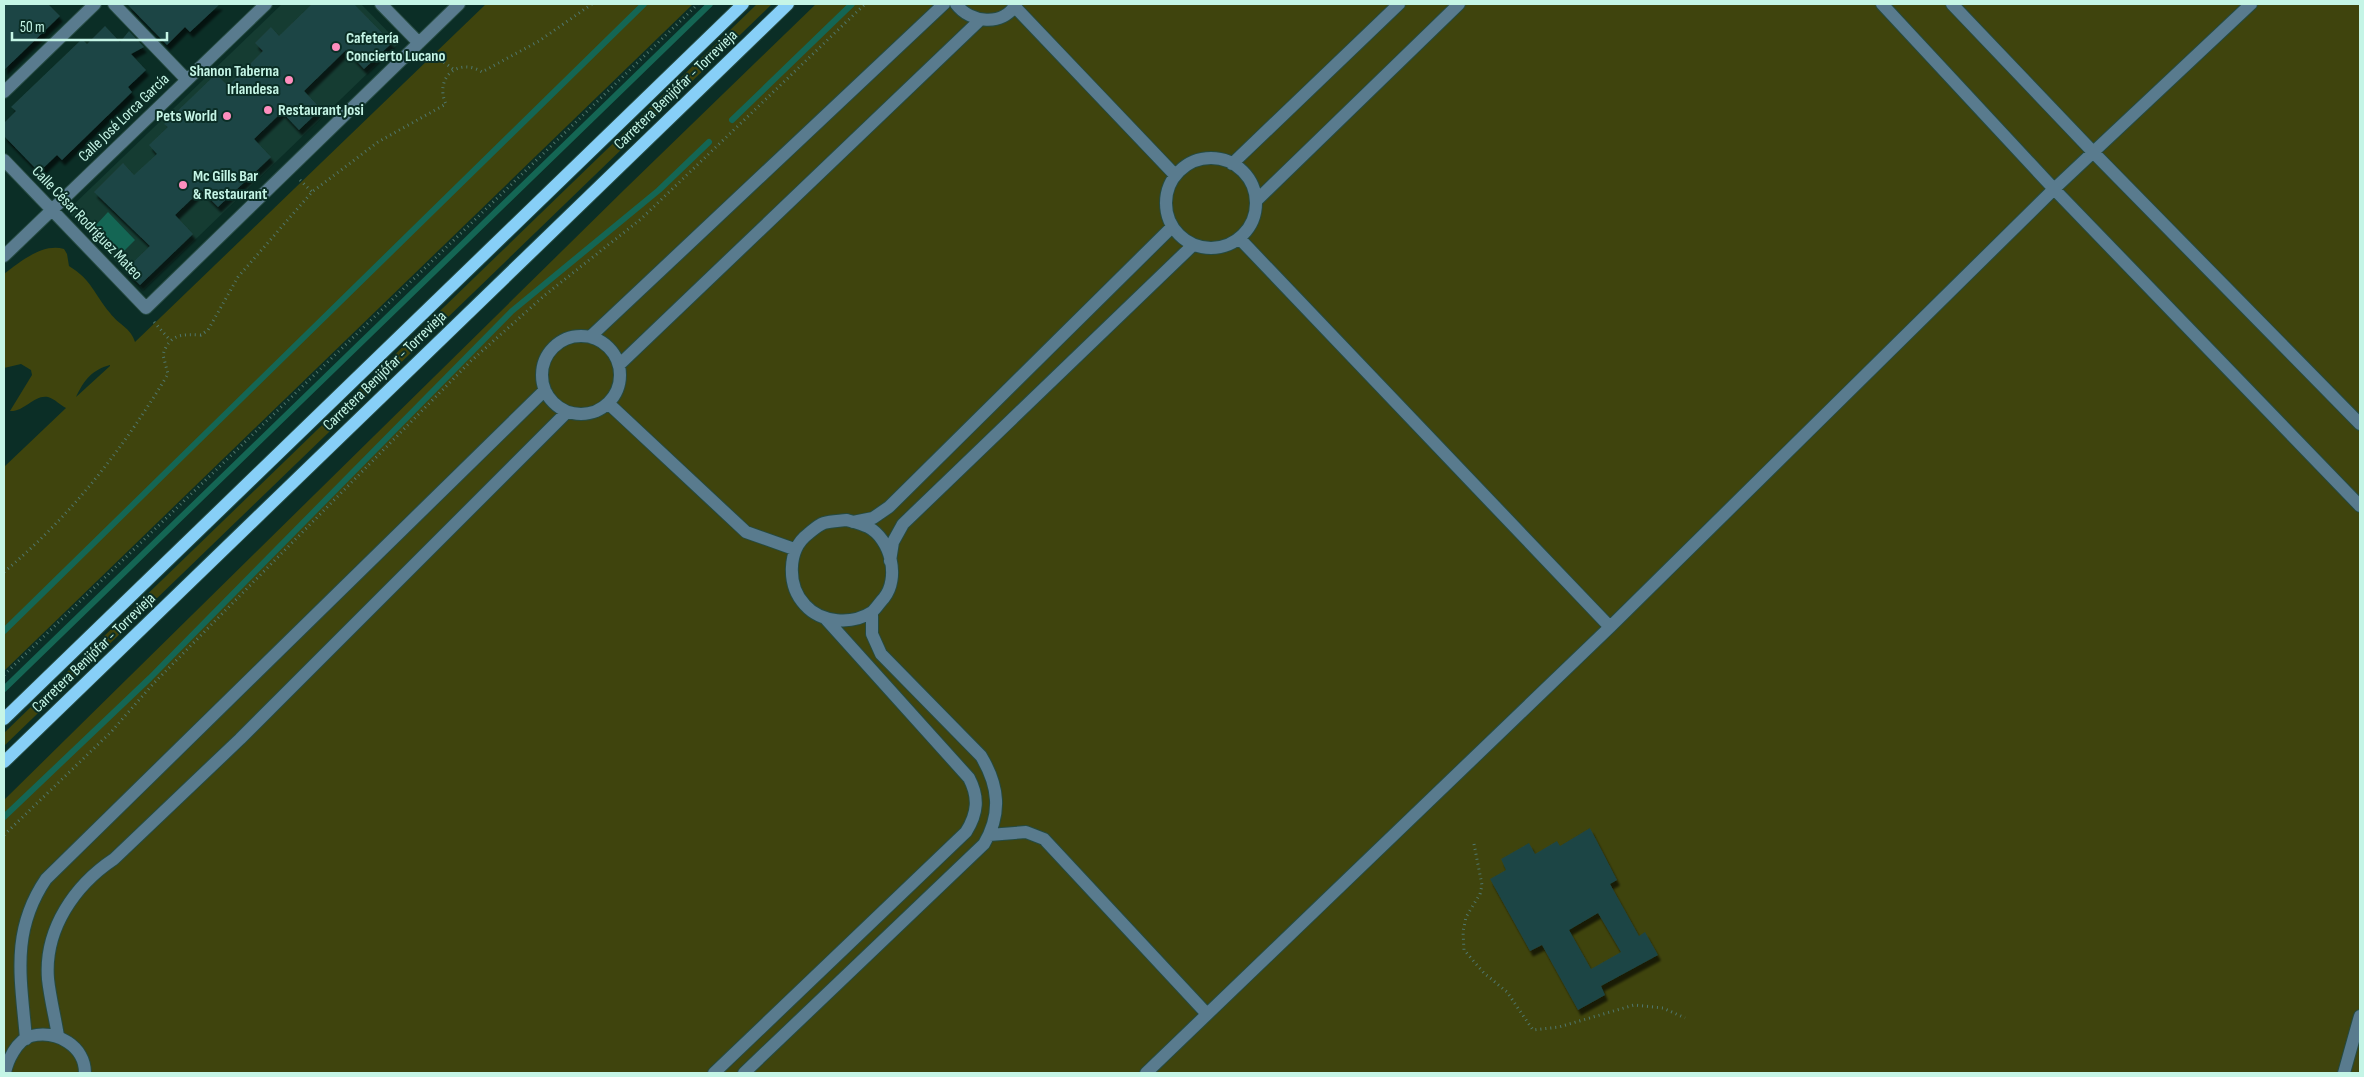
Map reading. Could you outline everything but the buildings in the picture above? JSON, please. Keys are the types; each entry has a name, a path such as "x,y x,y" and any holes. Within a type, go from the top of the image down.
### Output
{"main road":[{"name":"Carretera Benijófar - Torrevieja","path":"4,720 742,4"},
{"name":"Carretera Benijófar - Torrevieja","path":"4,762 788,4"}],"street":[{"path":"4,92 95,4"},
{"path":"114,4 187,80"},
{"name":"Calle José Lorca García","path":"4,256 266,4"},
{"path":"381,4 419,43"},
{"path":"146,308 460,4"},
{"path":"590,336 944,4"},
{"path":"956,4 962,13 980,20 999,18 1015,5 1175,175"},
{"path":"1232,164 1399,4"},
{"path":"1256,201 1459,4"},
{"path":"1882,4 2054,189 2360,506"},
{"path":"1952,4 2093,152 2360,424"},
{"path":"1146,1073 1610,627 2054,189 2251,4"},
{"path":"620,365 980,20"},
{"path":"1206,158 1224,160 1232,164 1240,169 1252,183 1256,201 1254,219 1239,238 1229,245 1211,249 1193,245 1181,238 1172,227 1166,210 1166,191 1175,175 1189,163 1206,158"},
{"name":"Calle César Rodríguez Mateo","path":"4,160 146,308"},
{"path":"853,522 873,518 889,507 1172,227"},
{"path":"1239,238 1610,627"},
{"path":"890,561 893,542 903,524 1193,245"},
{"path":"590,336 609,346 620,365 620,386 609,404 589,414 567,412 554,403 545,390 543,369 551,350 569,338 590,336"},
{"path":"26,1039 19,960 20,942 29,909 46,879 545,390"},
{"path":"609,404 746,532 794,548"},
{"path":"58,1036 48,978 49,959 59,922 76,892 94,874 114,859 240,739 567,412"},
{"path":"714,1073 966,832 976,811 977,800 969,778 825,618 805,605 793,584 792,560 794,548 822,523 847,520 870,528 886,546 893,570 888,593 872,612 850,621 825,618"},
{"path":"744,1073 984,844 996,814 997,799 989,769 981,756 881,654 872,634 872,612"},
{"path":"989,835 1026,832 1044,839 1208,1014"},
{"path":"2344,1073 2360,1016"},
{"path":"5,1073 7,1059 26,1039 32,1036 58,1036 78,1050 85,1066 85,1073"}],"path":[{"path":"4,572 54,527 117,453 168,374 163,354 170,340 185,333 201,334 208,330 238,277 312,192 378,142 446,104 442,96 443,81 453,69 468,66 482,72 538,41 592,4"},
{"path":"4,675 698,4"},
{"path":"4,835 111,732 161,676 471,361 545,295 641,219 865,4"},
{"path":"419,43 453,69"},
{"path":"146,308 154,323 170,340"},
{"path":"1474,844 1482,885 1480,894 1466,917 1463,932 1464,950 1484,973 1507,992 1533,1030 1559,1027 1634,1006 1663,1008 1685,1018"}],"shaded area":[{"path":"282,4 361,4 399,43 143,290 67,211"},
{"path":"486,4 693,4 4,671 4,467 66,408 51,398 43,397 34,400 20,409 10,411 32,375 31,370 21,364 4,368 4,274 24,259 40,251 56,248 64,249 69,266 88,282 113,317 131,333 135,342","holes":["110,366 76,397 89,376 104,367"]},
{"path":"757,4 772,4 4,746 4,733"},
{"path":"816,4 2360,4 2360,1073 4,1073 4,800 625,189"},
{"path":"108,212 135,240 121,254 95,226"}],"waterway":[{"path":"4,631 644,4"},
{"path":"4,689 710,4"},
{"path":"732,120 852,4"},
{"path":"4,817 150,678 512,311 659,190 709,142"}],"place":[{"name":"Cafetería Concierto Lucano","path":"336,47"},
{"name":"Shanon Taberna Irlandesa","path":"289,80"},
{"name":"Restaurant Josi","path":"268,110"},
{"name":"Pets World","path":"227,116"},
{"name":"Mc Gills Bar & Restaurant","path":"183,185"}]}
